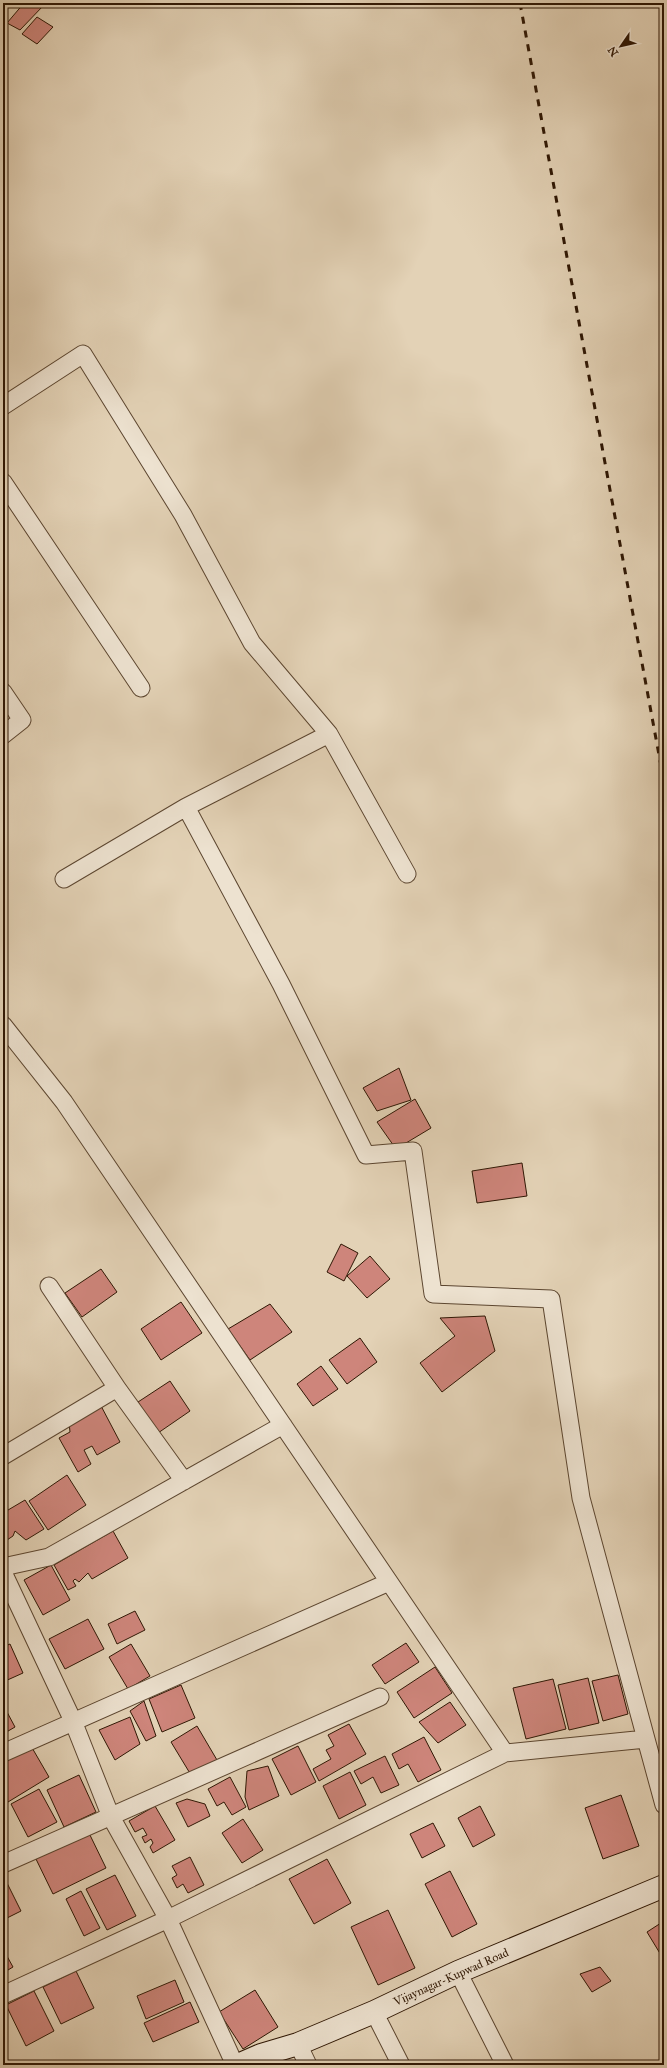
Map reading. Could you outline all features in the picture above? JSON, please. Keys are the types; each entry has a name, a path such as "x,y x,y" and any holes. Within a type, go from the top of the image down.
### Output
{"street":[{"path":"3,406 83,354 183,515 252,643 329,734 407,874"},
{"path":"3,482 142,688"},
{"path":"3,692 22,720 3,735"},
{"path":"64,879 186,807 329,734"},
{"path":"186,807 281,984 366,1156 413,1150 433,1294 551,1299 581,1498 664,1805"},
{"path":"3,1025 64,1102 505,1753"},
{"path":"49,1286 117,1388 184,1481"},
{"path":"3,1456 117,1388"},
{"path":"3,1567 49,1557 283,1425"},
{"path":"3,1572 73,1721 111,1817 168,1919 237,2065"},
{"path":"3,1753 389,1582"},
{"path":"3,1864 380,1697"},
{"path":"3,1995 168,1919 505,1753 646,1739"},
{"name":"Vijaynagar-Kupwad Road","path":"237,2065 261,2055 298,2044 374,2012 458,1972 664,1886"},
{"path":"458,1972 505,2065"},
{"path":"374,2012 401,2065"},
{"path":"298,2044 308,2065"}],"building":[{"path":"24,3 36,3 43,6 20,30 7,23"},
{"path":"37,17 53,27 37,44 22,34"},
{"path":"399,1068 411,1100 377,1111 363,1088"},
{"path":"415,1099 431,1128 396,1149 377,1122"},
{"path":"522,1163 527,1196 477,1203 472,1171"},
{"path":"341,1244 358,1253 344,1281 327,1272"},
{"path":"370,1256 390,1279 367,1298 347,1276"},
{"path":"101,1269 117,1292 82,1317 65,1293"},
{"path":"181,1302 202,1333 161,1360 141,1329"},
{"path":"270,1304 292,1332 250,1360 228,1329"},
{"path":"485,1316 495,1351 442,1392 420,1363 455,1336 440,1318"},
{"path":"360,1338 377,1362 347,1384 329,1360"},
{"path":"321,1366 338,1389 313,1406 297,1384"},
{"path":"170,1381 190,1411 158,1433 138,1402"},
{"path":"100,1404 120,1442 97,1455 92,1446 84,1450 91,1464 78,1472 59,1438 70,1432 69,1422"},
{"path":"67,1475 86,1505 48,1530 29,1501"},
{"path":"25,1500 44,1529 26,1540 15,1531 13,1536 7,1540 3,1534 3,1513"},
{"path":"113,1531 128,1558 92,1579 88,1573 79,1582 75,1579 73,1581 76,1586 68,1590 54,1565"},
{"path":"51,1565 70,1600 43,1615 24,1580"},
{"path":"135,1611 145,1630 117,1644 108,1624"},
{"path":"88,1619 104,1649 65,1669 49,1639"},
{"path":"406,1643 419,1662 385,1684 372,1665"},
{"path":"10,1644 23,1673 3,1682 3,1647"},
{"path":"131,1644 150,1676 128,1689 109,1657"},
{"path":"435,1667 452,1693 414,1718 397,1692"},
{"path":"618,1675 628,1714 603,1721 592,1681"},
{"path":"588,1678 599,1723 569,1730 558,1685"},
{"path":"553,1679 566,1729 526,1739 513,1688"},
{"path":"181,1685 195,1718 162,1732 149,1699"},
{"path":"144,1701 156,1736 146,1741 130,1711"},
{"path":"450,1702 466,1725 438,1743 419,1722"},
{"path":"3,1710 7,1712 15,1727 3,1734"},
{"path":"130,1717 140,1744 115,1760 99,1730"},
{"path":"349,1724 366,1754 319,1781 313,1769 331,1759 326,1750 334,1746 328,1735"},
{"path":"197,1726 217,1760 191,1775 171,1742"},
{"path":"424,1737 441,1770 418,1782 408,1764 399,1769 392,1754"},
{"path":"31,1746 49,1777 8,1802 3,1794 3,1761"},
{"path":"298,1746 316,1782 291,1795 272,1759"},
{"path":"385,1756 399,1785 381,1793 373,1777 361,1784 354,1771"},
{"path":"268,1766 279,1796 249,1810 245,1797 247,1771"},
{"path":"350,1772 366,1805 339,1819 323,1786"},
{"path":"79,1775 96,1812 64,1827 47,1790"},
{"path":"230,1777 246,1807 232,1815 224,1802 217,1806 208,1789"},
{"path":"39,1789 57,1822 28,1837 11,1804"},
{"path":"621,1795 639,1846 603,1859 585,1808"},
{"path":"187,1799 205,1804 210,1816 188,1827 176,1803"},
{"path":"155,1806 175,1840 153,1853 150,1847 153,1843 151,1839 145,1843 142,1837 147,1835 143,1828 135,1832 129,1821"},
{"path":"480,1806 495,1835 473,1847 458,1818"},
{"path":"243,1819 263,1850 242,1863 222,1833"},
{"path":"433,1823 445,1846 422,1858 410,1834"},
{"path":"88,1831 106,1868 53,1894 35,1857"},
{"path":"190,1857 204,1885 188,1893 183,1884 177,1888 172,1878 177,1875 172,1866"},
{"path":"327,1859 351,1903 314,1924 289,1879"},
{"path":"450,1871 477,1924 452,1937 425,1884"},
{"path":"3,1875 21,1911 3,1920"},
{"path":"115,1875 136,1916 107,1930 86,1889"},
{"path":"81,1891 100,1928 84,1936 66,1899"},
{"path":"388,1910 415,1968 378,1985 351,1927"},
{"path":"664,1921 664,1960 647,1932"},
{"path":"3,1949 13,1967 3,1973"},
{"path":"600,1967 611,1981 592,1992 580,1974"},
{"path":"76,1971 94,2008 61,2024 43,1987"},
{"path":"175,1980 184,2002 146,2019 137,1996"},
{"path":"255,1990 278,2027 243,2049 219,2012"},
{"path":"34,1991 54,2031 26,2046 6,2005"},
{"path":"190,2002 199,2022 153,2042 144,2023"}],"railway":[{"path":"520,3 664,782"}]}
